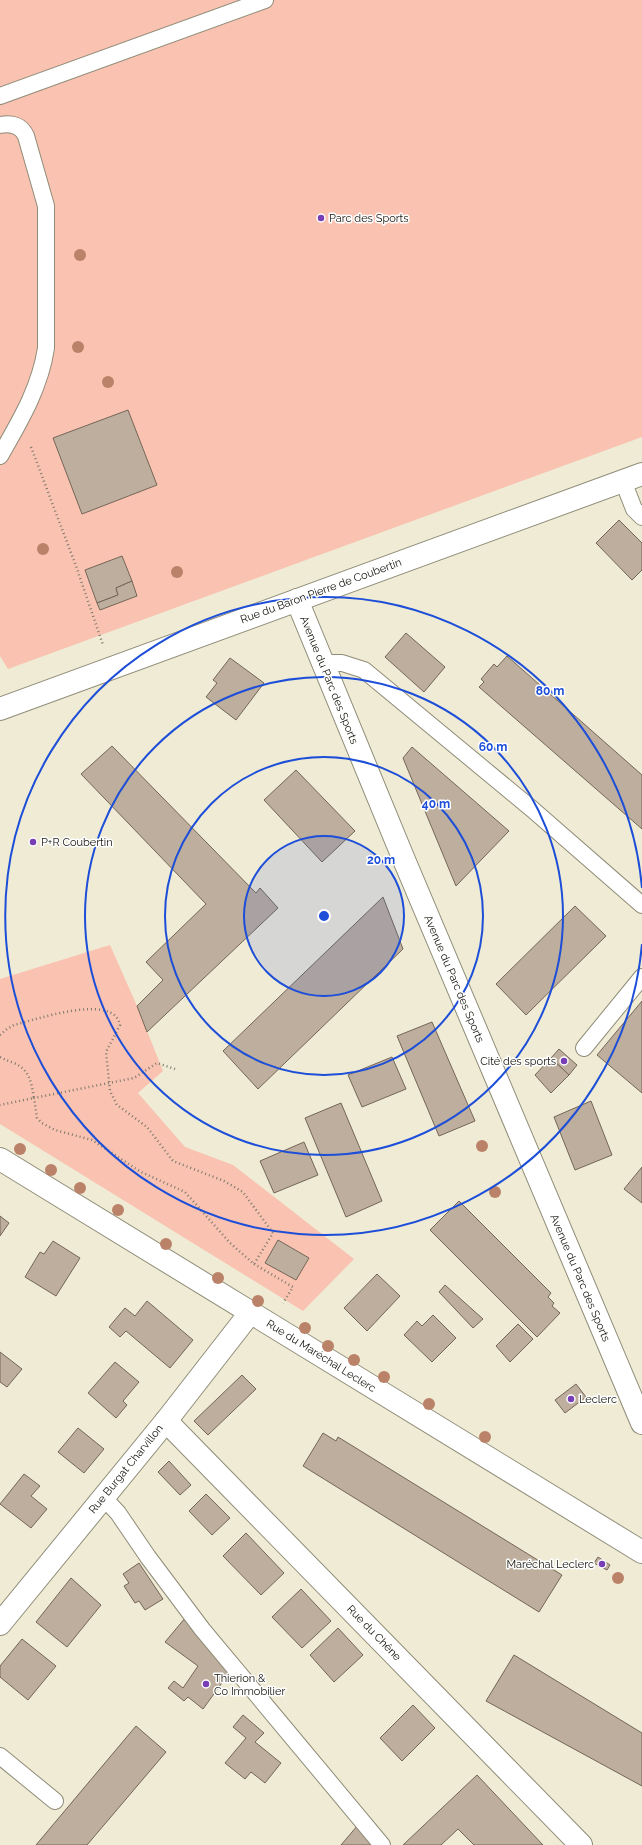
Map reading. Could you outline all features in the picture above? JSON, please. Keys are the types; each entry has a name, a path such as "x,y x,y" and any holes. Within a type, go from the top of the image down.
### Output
{"street":[{"name":"Rue du Baron Pierre de Coubertin","path":"0,709 633,477"},
{"name":"Avenue du Parc des Sports","path":"297,600 322,663 642,1424"},
{"name":"Rue du Maréchal Leclerc","path":"0,1159 642,1552"},
{"name":"Rue Burgat Charvillon","path":"0,1624 166,1421 250,1312"},
{"name":"Rue du Chêne","path":"166,1421 581,1845"}],"lane":[{"path":"0,96 265,0"},
{"path":"0,125 11,124 24,131 42,188 47,213 46,348 44,365 38,384 0,456"},
{"path":"633,477 634,509 642,517"},
{"path":"322,663 342,663 364,670 532,809 642,905"},
{"path":"584,1048 642,977"},
{"path":"103,1497 118,1513 148,1557 202,1629 382,1845"},
{"path":"0,1756 55,1801"}],"path":[{"path":"19,422 29,443 76,566 110,669"},
{"path":"0,1035 14,1025 81,1009 92,1008 110,1012 119,1022 120,1026 106,1052 111,1096 117,1105 147,1127 172,1160 224,1180 237,1187 247,1196 273,1233 254,1264"},
{"path":"0,1057 21,1067 27,1072 31,1080 37,1118 42,1123 55,1130 92,1140 141,1172 185,1192 230,1243 254,1264 292,1287 271,1325"},
{"path":"0,1105 134,1078 157,1063 175,1069"}],"shaded area":[{"name":"Parc des Sports","path":"0,0 642,0 642,437 8,669 0,656"},
{"path":"110,945 137,1006 163,1071 138,1093 185,1147 233,1165 354,1259 303,1311 0,1124 0,979"}],"building":[{"path":"128,410 157,485 82,514 53,438"},
{"path":"619,520 642,543 642,570 632,580 596,543"},
{"path":"122,556 132,581 116,588 118,595 97,603 85,570"},
{"path":"132,581 137,596 100,610 97,603 118,595 116,588"},
{"path":"406,633 445,667 424,692 385,657"},
{"path":"507,656 642,775 642,829 479,687 484,682 481,679 494,664 497,667"},
{"path":"230,658 264,683 236,720 206,697 217,683 213,680"},
{"path":"112,746 256,893 260,888 278,908 147,1032 137,1006 163,980 146,962 206,904 81,774"},
{"path":"412,747 509,831 456,886 403,758"},
{"path":"296,770 355,831 322,862 264,800"},
{"path":"383,897 403,949 258,1089 223,1051"},
{"path":"575,906 606,936 526,1015 496,984"},
{"path":"642,1001 642,1093 597,1055"},
{"path":"432,1022 475,1121 439,1136 397,1036"},
{"name":"Cité des sports","path":"559,1049 577,1065 569,1075 551,1058"},
{"path":"392,1057 406,1089 362,1107 348,1075"},
{"path":"551,1058 569,1075 551,1093 535,1075"},
{"path":"591,1101 612,1155 575,1170 554,1117"},
{"path":"341,1103 382,1201 346,1217 305,1118"},
{"path":"304,1142 318,1175 274,1193 260,1161"},
{"path":"642,1167 642,1203 624,1189"},
{"path":"459,1201 551,1293 548,1297 554,1303 552,1306 560,1313 537,1337 430,1230"},
{"path":"0,1216 9,1223 0,1236"},
{"path":"278,1240 309,1258 296,1280 265,1263"},
{"path":"53,1241 80,1258 56,1296 25,1277 40,1252 44,1254"},
{"path":"377,1274 400,1296 367,1331 344,1308"},
{"path":"445,1285 483,1319 473,1328 439,1292"},
{"path":"147,1301 193,1340 170,1368 126,1331 120,1337 109,1327 125,1308 135,1316"},
{"path":"433,1315 456,1338 432,1362 404,1335 417,1321 422,1326"},
{"path":"518,1324 533,1339 510,1362 496,1346"},
{"path":"0,1352 22,1369 7,1387 0,1382"},
{"path":"115,1362 139,1382 123,1401 127,1405 116,1418 88,1393"},
{"path":"242,1375 256,1389 208,1435 194,1421"},
{"name":"Leclerc","path":"576,1384 586,1397 565,1413 555,1400"},
{"path":"78,1428 104,1449 84,1473 58,1452"},
{"path":"323,1433 336,1441 338,1437 562,1575 539,1612 303,1466"},
{"path":"169,1461 191,1485 180,1495 158,1472"},
{"path":"24,1474 40,1486 31,1496 47,1509 31,1528 0,1504"},
{"path":"206,1494 230,1518 212,1535 189,1511"},
{"path":"246,1533 284,1573 261,1595 223,1556"},
{"name":"Maréchal Leclerc","path":"598,1557 610,1565 607,1570 594,1563"},
{"path":"139,1563 163,1599 145,1610 139,1601 135,1603 124,1586 129,1583 123,1574"},
{"path":"71,1578 101,1605 67,1647 36,1622"},
{"path":"301,1589 331,1621 302,1648 272,1617"},
{"path":"186,1617 232,1669 203,1709 188,1697 184,1701 168,1688 174,1681 183,1688 198,1666 165,1642"},
{"path":"338,1628 363,1655 334,1682 310,1655"},
{"path":"22,1639 56,1666 28,1700 0,1677 0,1666"},
{"path":"514,1655 642,1733 642,1786 486,1701"},
{"path":"413,1705 435,1728 402,1761 380,1738"},
{"path":"243,1715 264,1733 255,1742 281,1763 265,1783 251,1772 245,1779 225,1763 246,1738 233,1727"},
{"path":"136,1726 166,1752 87,1845 36,1845"},
{"path":"477,1775 543,1845 474,1845 458,1829 441,1845 403,1845"},
{"path":"358,1825 374,1845 341,1845"}],"place":[{"name":"Parc des Sports","path":"321,218"},
{"name":"P+R Coubertin","path":"33,842"},
{"name":"Cité des sports","path":"564,1061"},
{"name":"Leclerc","path":"571,1399"},
{"name":"Maréchal Leclerc","path":"602,1564"},
{"name":"Thierion & Co Immobilier","path":"206,1684"}]}
